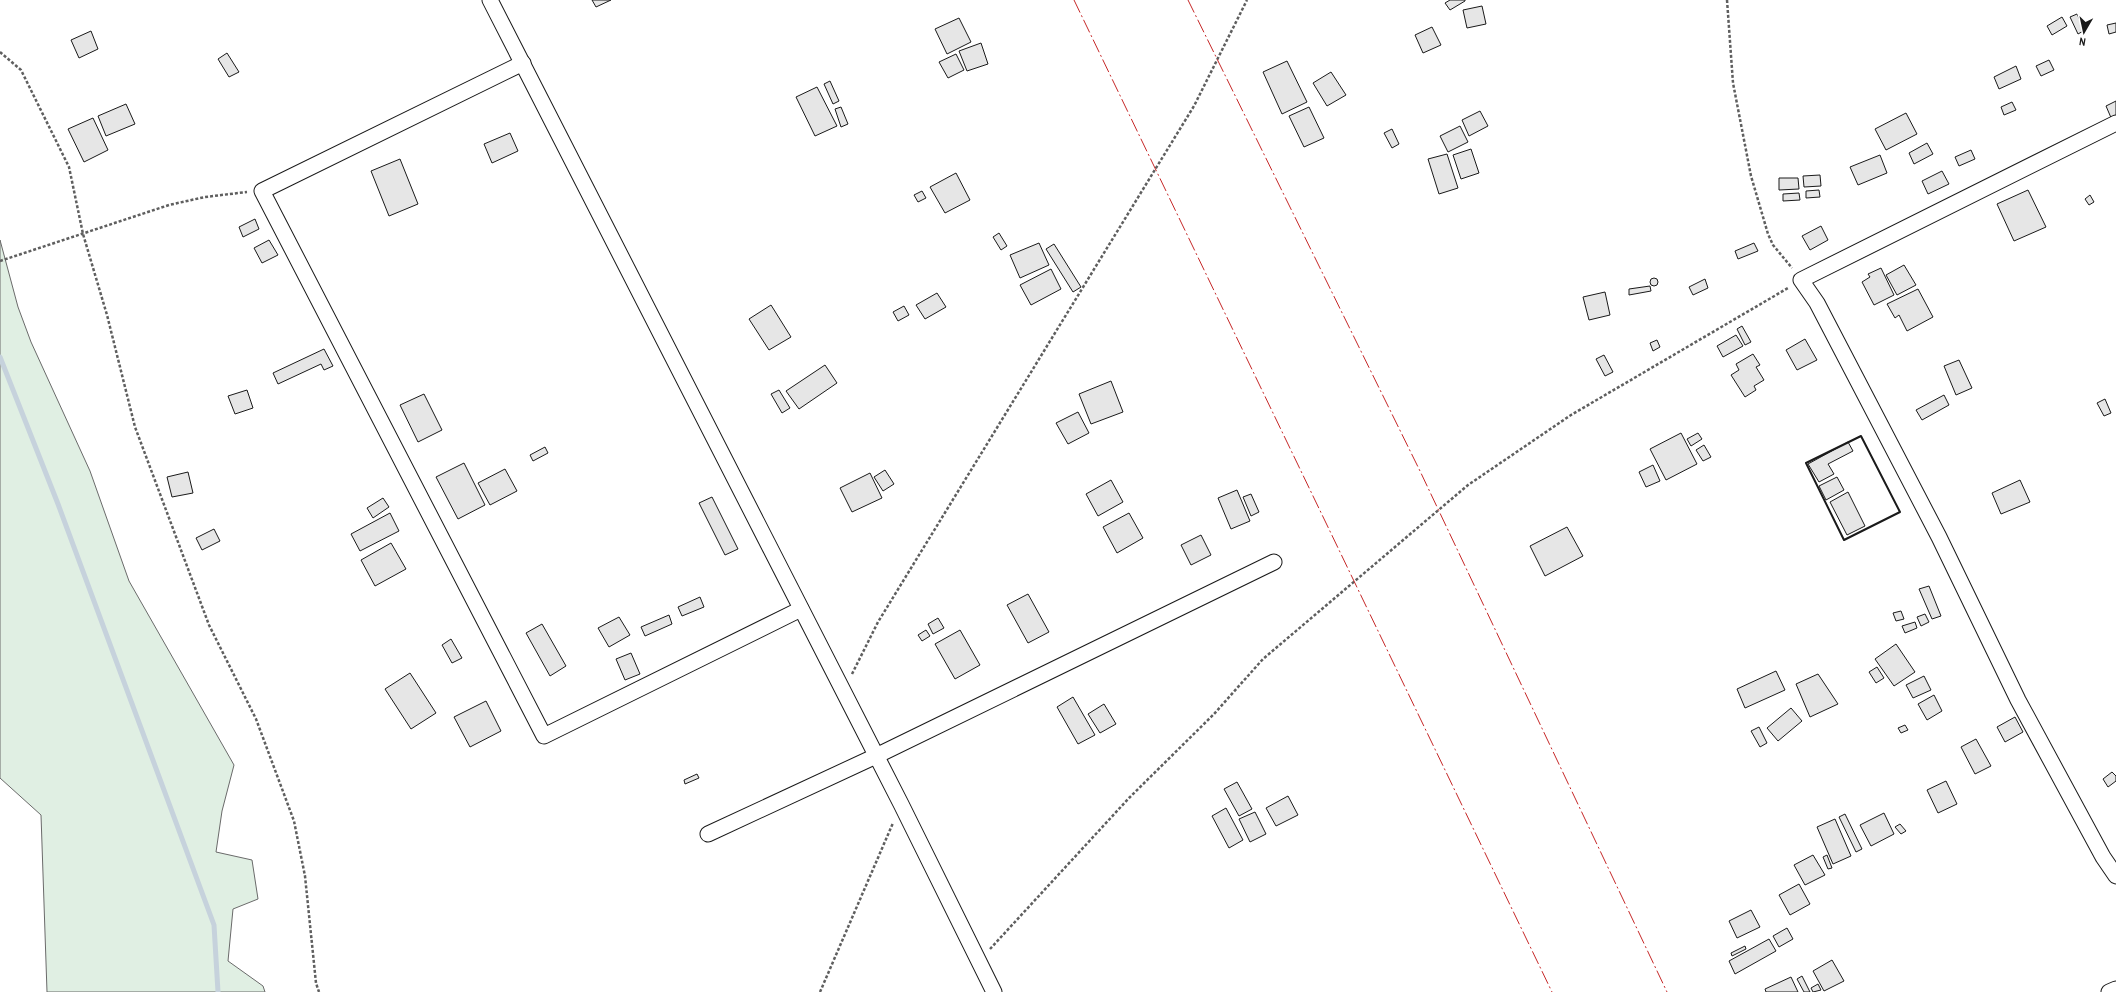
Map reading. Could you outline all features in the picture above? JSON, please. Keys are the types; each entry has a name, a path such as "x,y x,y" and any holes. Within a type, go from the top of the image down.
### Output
{"street":[{"path":"490,0 901,804 994,992"},
{"path":"523,64 262,191 544,736 801,609"},
{"path":"2116,123 1801,280 1817,303 1939,537 2018,700 2103,857 2116,876"},
{"path":"708,834 876,756 1274,562"},
{"path":"2109,992 2116,989"}],"path":[{"path":"843,692 878,622 1194,106 1247,0"},
{"path":"979,961 1128,798 1214,714 1263,659 1468,485 1571,415 1801,280 1773,245 1758,204 1732,83 1727,0"},
{"path":"0,52 21,70 68,167 83,234 107,315 135,426 167,517 209,624 256,719 294,821 305,876 316,983 319,992"},
{"path":"0,261 169,204 205,197 262,191"},
{"path":"820,992 901,804"}],"green space":[{"path":"0,240 18,307 31,342 90,471 129,581 234,765 222,811 216,852 252,860 258,899 233,909 228,961 263,986 265,992 47,992 41,815 0,778"}],"building":[{"path":"592,0 611,0 596,7"},
{"path":"1450,0 1465,1 1450,10 1445,3"},
{"path":"1482,6 1486,24 1467,28 1463,10"},
{"path":"2077,14 2085,30 2078,34 2070,17"},
{"path":"2062,17 2067,26 2052,35 2047,26"},
{"path":"959,18 971,42 947,54 935,29"},
{"path":"2116,23 2116,32 2109,34 2107,25"},
{"path":"1432,27 1441,45 1423,53 1415,35"},
{"path":"91,31 98,49 79,58 71,40"},
{"path":"981,43 988,64 967,71 959,51"},
{"path":"227,53 239,72 229,77 218,59"},
{"path":"956,54 964,70 948,78 939,62"},
{"path":"2049,60 2054,70 2041,76 2036,66"},
{"path":"1287,61 1307,102 1282,114 1263,72"},
{"path":"2016,66 2021,79 1999,89 1994,77"},
{"path":"1331,72 1346,95 1327,106 1313,83"},
{"path":"830,81 839,101 833,104 824,84"},
{"path":"817,87 837,126 815,136 796,97"},
{"path":"2116,101 2116,118 2112,120 2106,106"},
{"path":"2012,102 2016,110 2004,115 2001,107"},
{"path":"126,104 135,124 106,136 98,116"},
{"path":"841,107 848,124 841,127 835,109"},
{"path":"1309,107 1324,138 1304,147 1289,116"},
{"path":"1480,111 1488,126 1469,136 1462,120"},
{"path":"1906,113 1917,134 1886,150 1875,129"},
{"path":"93,118 108,150 84,162 68,129"},
{"path":"1460,126 1468,142 1448,152 1440,136"},
{"path":"1392,129 1399,144 1392,148 1384,133"},
{"path":"510,133 518,151 492,163 484,144"},
{"path":"1927,143 1933,154 1914,164 1909,153"},
{"path":"1471,149 1479,173 1461,179 1453,155"},
{"path":"1971,150 1975,159 1959,166 1955,157"},
{"path":"1447,154 1458,188 1439,194 1428,159"},
{"path":"1880,155 1887,173 1858,185 1850,167"},
{"path":"400,159 418,204 389,216 371,171"},
{"path":"1942,171 1949,184 1928,194 1922,181"},
{"path":"956,173 970,200 945,213 930,187"},
{"path":"1820,175 1821,186 1804,187 1803,176"},
{"path":"1779,178 1798,178 1799,189 1779,190"},
{"path":"1819,190 1820,197 1806,198 1806,191"},
{"path":"2028,190 2046,227 2014,241 1997,204"},
{"path":"922,191 926,198 918,202 914,195"},
{"path":"1799,193 1800,200 1783,201 1783,194"},
{"path":"2090,195 2094,202 2089,205 2085,199"},
{"path":"255,219 259,229 243,237 239,227"},
{"path":"1821,226 1828,240 1810,250 1802,236"},
{"path":"999,233 1007,246 1001,250 993,237"},
{"path":"269,240 278,255 262,263 254,248"},
{"path":"1039,243 1049,265 1020,278 1010,255"},
{"path":"1754,243 1758,251 1738,259 1735,251"},
{"path":"1054,244 1081,287 1073,292 1046,249"},
{"path":"1904,265 1916,285 1897,295 1886,275"},
{"path":"1881,268 1894,295 1874,305 1862,282 1870,277 1868,274"},
{"path":"1051,269 1061,289 1031,305 1020,285"},
{"path":"1652,278 1656,278 1658,282 1656,286 1652,286 1650,284 1650,280"},
{"path":"1705,279 1708,288 1693,295 1689,287"},
{"path":"1650,286 1651,291 1629,295 1629,289"},
{"path":"1918,289 1933,317 1907,331 1899,315 1895,318 1887,304"},
{"path":"1605,292 1610,315 1589,320 1583,297"},
{"path":"937,293 946,307 925,319 916,305"},
{"path":"771,305 791,337 769,350 749,319"},
{"path":"904,306 909,315 898,321 893,312"},
{"path":"1742,326 1751,342 1745,345 1737,329"},
{"path":"1736,335 1743,346 1723,357 1717,346"},
{"path":"1805,339 1817,360 1797,370 1786,350"},
{"path":"1657,340 1660,347 1653,351 1650,343"},
{"path":"324,349 333,366 324,370 321,364 278,384 273,373"},
{"path":"1753,354 1760,365 1756,367 1764,380 1754,386 1756,390 1745,397 1731,375 1739,370 1736,364"},
{"path":"1604,355 1613,372 1605,376 1596,359"},
{"path":"1959,360 1972,388 1956,395 1944,366"},
{"path":"825,365 837,383 799,409 786,391"},
{"path":"1111,381 1123,412 1091,424 1079,394"},
{"path":"247,390 253,408 235,414 228,396"},
{"path":"779,390 790,408 782,413 771,394"},
{"path":"424,394 442,430 418,442 400,405"},
{"path":"1944,395 1949,405 1922,420 1916,410"},
{"path":"2105,399 2111,413 2104,416 2097,403"},
{"path":"1078,412 1089,433 1068,444 1056,423"},
{"path":"1681,433 1697,464 1666,480 1650,449"},
{"path":"1698,433 1702,439 1691,446 1687,439"},
{"path":"1848,442 1853,451 1828,464 1834,474 1819,482 1808,464"},
{"path":"1704,445 1711,457 1703,461 1696,450"},
{"path":"545,447 548,453 533,461 530,455"},
{"path":"464,463 485,505 458,519 436,477"},
{"path":"1653,465 1660,481 1646,487 1639,472"},
{"path":"505,469 517,491 490,505 478,483"},
{"path":"885,470 894,484 883,491 874,477"},
{"path":"188,472 193,493 172,497 167,477"},
{"path":"870,473 882,498 852,512 840,488"},
{"path":"1837,477 1844,490 1826,500 1819,486"},
{"path":"1111,480 1123,502 1098,516 1086,494"},
{"path":"2020,480 2030,502 2001,514 1992,493"},
{"path":"1237,490 1250,521 1231,529 1218,498"},
{"path":"1848,492 1865,526 1847,535 1830,502"},
{"path":"1251,494 1259,512 1251,516 1243,497"},
{"path":"712,497 738,549 725,555 699,503"},
{"path":"383,498 389,507 373,518 367,508"},
{"path":"390,513 399,531 360,551 351,534"},
{"path":"1129,513 1143,538 1117,553 1103,527"},
{"path":"1567,527 1583,556 1545,576 1530,546"},
{"path":"214,529 220,541 202,550 196,538"},
{"path":"1201,535 1211,555 1191,565 1181,545"},
{"path":"391,543 406,569 375,586 361,560"},
{"path":"1929,586 1941,616 1932,619 1919,589"},
{"path":"1028,594 1049,632 1028,643 1007,605"},
{"path":"700,597 704,607 682,616 678,607"},
{"path":"1901,611 1904,619 1896,621 1893,613"},
{"path":"1925,614 1929,622 1921,626 1917,617"},
{"path":"669,615 672,624 645,636 641,627"},
{"path":"619,617 630,635 609,647 598,628"},
{"path":"938,618 944,628 933,634 928,624"},
{"path":"1915,622 1917,628 1905,633 1902,626"},
{"path":"542,624 566,666 550,676 526,633"},
{"path":"926,630 930,636 922,641 918,635"},
{"path":"960,630 980,665 955,679 935,644"},
{"path":"451,639 462,658 452,663 442,645"},
{"path":"1896,644 1915,672 1894,686 1875,659"},
{"path":"631,653 640,674 625,680 616,659"},
{"path":"1877,667 1884,678 1876,683 1869,672"},
{"path":"1776,671 1785,690 1745,708 1737,689"},
{"path":"410,673 436,713 411,729 385,689"},
{"path":"1818,674 1838,704 1810,717 1796,684"},
{"path":"1924,676 1931,690 1913,698 1906,685"},
{"path":"1934,695 1942,711 1927,720 1918,704"},
{"path":"1073,697 1095,735 1078,744 1057,707"},
{"path":"486,701 501,731 470,747 454,717"},
{"path":"1104,704 1116,724 1100,733 1088,714"},
{"path":"1791,708 1802,721 1778,741 1767,728"},
{"path":"2015,717 2023,732 2005,742 1997,727"},
{"path":"1905,725 1908,730 1901,733 1898,728"},
{"path":"1759,727 1767,743 1760,747 1751,731"},
{"path":"1976,739 1991,766 1975,774 1961,747"},
{"path":"2112,772 2116,776 2116,781 2108,787 2103,779"},
{"path":"697,774 699,778 685,784 684,780"},
{"path":"1946,781 1957,804 1938,813 1927,790"},
{"path":"1237,782 1252,809 1239,816 1224,789"},
{"path":"1288,796 1298,815 1276,826 1266,808"},
{"path":"1226,808 1243,840 1229,848 1212,816"},
{"path":"1255,812 1266,834 1250,842 1239,819"},
{"path":"1884,813 1894,834 1871,846 1860,825"},
{"path":"1845,814 1862,849 1856,852 1839,817"},
{"path":"1835,819 1851,856 1833,864 1817,827"},
{"path":"1900,824 1906,831 1901,834 1895,827"},
{"path":"1813,855 1825,875 1805,885 1794,865"},
{"path":"1827,855 1832,868 1828,869 1823,857"},
{"path":"1799,884 1810,904 1790,915 1779,895"},
{"path":"1751,910 1760,927 1737,938 1729,921"},
{"path":"1787,928 1793,939 1779,947 1773,936"},
{"path":"1769,939 1776,951 1735,974 1729,961"},
{"path":"1745,946 1746,949 1732,956 1731,953"},
{"path":"1832,960 1844,981 1824,991 1813,971"},
{"path":"1802,976 1810,992 1804,992 1797,979"},
{"path":"1791,977 1798,992 1766,992 1765,989"},
{"path":"1818,984 1821,990 1813,992 1811,988"}],"waterway":[{"path":"0,357 58,504 214,925 218,992"}],"wall":[{"path":"1861,436 1900,512 1844,540 1806,463 1861,436"}],"power":[{"path":"1074,0 1552,992"},
{"path":"1188,0 1420,471 1667,992"}]}
